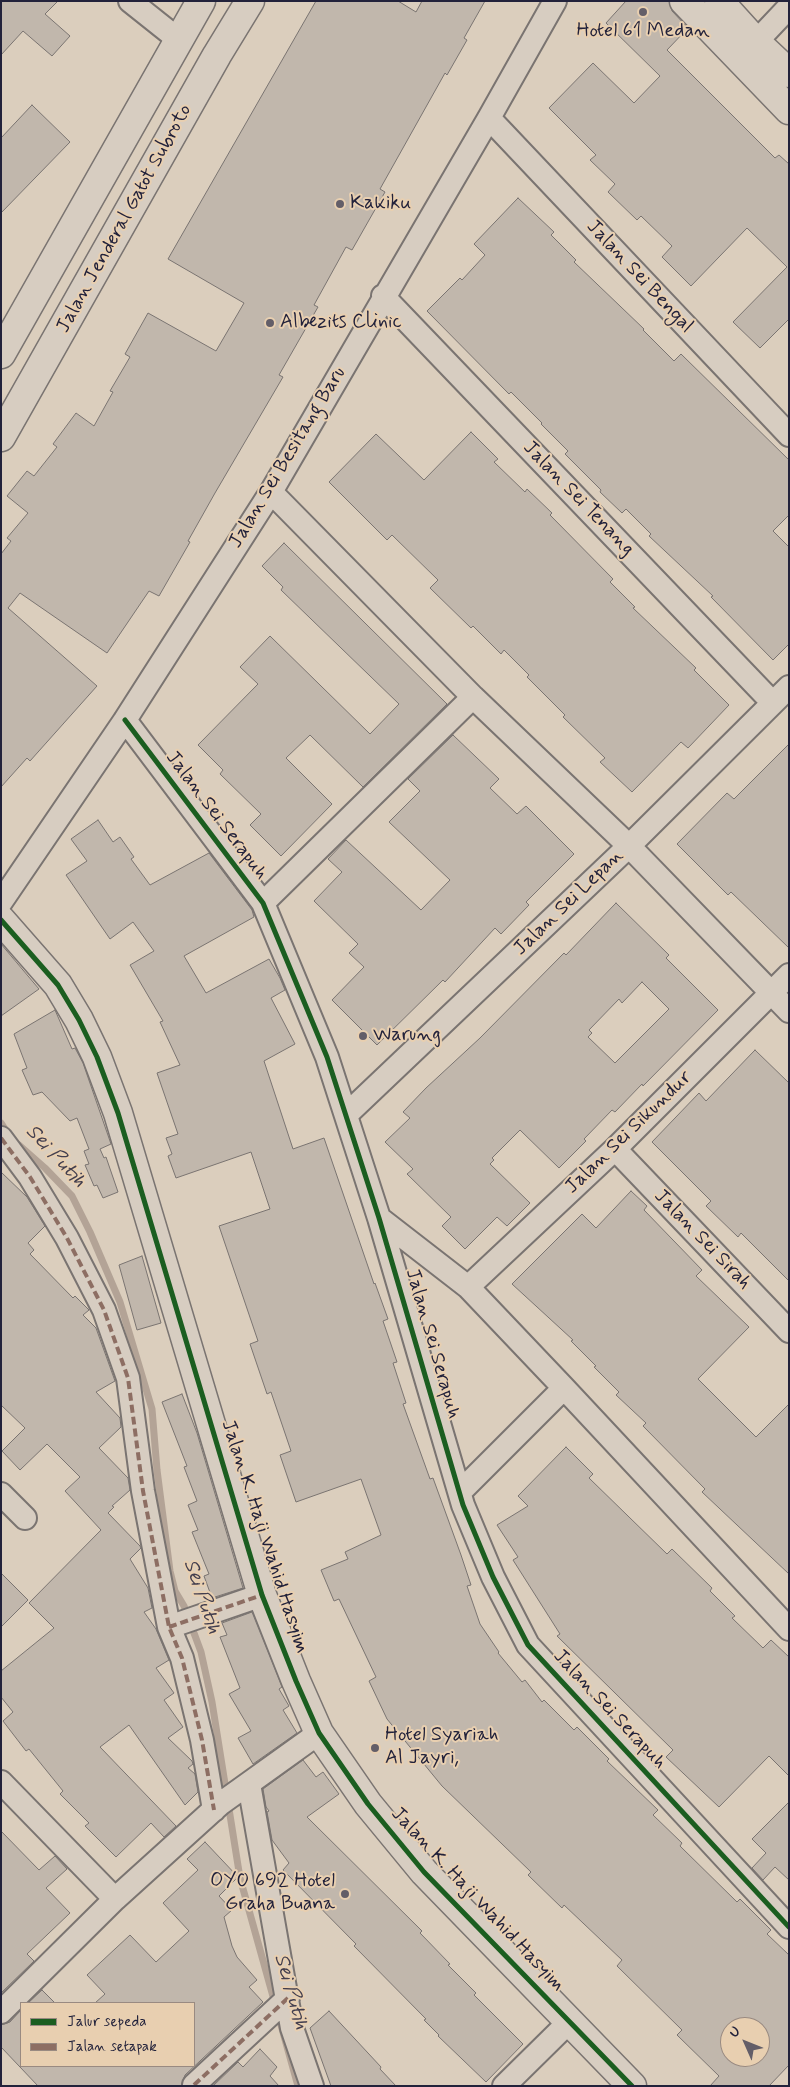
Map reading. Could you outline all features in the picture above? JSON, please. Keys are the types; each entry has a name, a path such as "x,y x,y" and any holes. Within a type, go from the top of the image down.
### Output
{"street":[{"path":"130,1 178,40"},
{"name":"Jalan Jenderal Gatot Subroto","path":"1,354 201,1"},
{"name":"Jalan Jenderal Gatot Subroto","path":"1,437 250,1"},
{"name":"Jalan Sei Besitang Baru","path":"1,902 124,720 271,492 555,1"},
{"path":"684,1 723,18 756,42 789,73"},
{"path":"756,42 789,7"},
{"path":"723,18 789,110"},
{"name":"Jalan Sei Bengal","path":"489,118 789,435"},
{"name":"Jalan Sei Tenang","path":"383,296 772,702"},
{"path":"271,492 473,697 629,846 789,1010"},
{"name":"Jalan Sei Lepan","path":"346,1115 629,846 789,686"},
{"path":"263,903 473,697"},
{"name":"Jalan Sei Serapuh","path":"124,720 263,903 327,1057 379,1218 460,1492 493,1577 528,1645 789,1927"},
{"name":"Jalan K. Haji Wahid Hasyim","path":"1,920 58,985 79,1020 97,1056 118,1113 262,1595 319,1733 368,1804 424,1872 632,2086"},
{"name":"Jalan Sei Sikundur","path":"468,1287 615,1149 789,975"},
{"path":"1,1138 30,1177 71,1246 104,1310 128,1378 143,1492 217,1807"},
{"name":"Jalan Sei Sirah","path":"615,1149 789,1331"},
{"path":"379,1218 468,1287 789,1629"},
{"path":"460,1492 564,1388"},
{"path":"1,1494 25,1518"},
{"path":"174,1626 262,1595"},
{"path":"1,2012 115,1898 217,1807 319,1733"},
{"path":"1,1782 115,1898"},
{"path":"244,1787 280,2004 292,2028 312,2086"},
{"path":"194,2085 280,2004"},
{"path":"504,2086 570,2021"}],"building":[{"path":"1,1 58,1 45,14 70,36 52,56 23,31 1,55"},
{"path":"316,1 398,1 416,12 422,1 485,1 464,38 467,40 447,75 445,73 380,189 385,192 352,250 346,247 314,305 318,307 279,375 283,377 215,493 159,596 149,591 107,653 20,593 8,608 97,686 30,761 27,758 1,787 1,554 11,541 7,538 28,513 7,496 27,471 34,476 57,447 53,444 76,413 94,426 113,392 110,391 130,357 125,354 148,313 216,351 244,303 168,259"},
{"path":"626,1 669,1 672,11 688,28 667,50 775,158 779,155 789,164 789,319 760,348 733,322 787,267 747,228 691,286 662,257 672,246 641,216 637,220 608,192 615,184 590,160 596,155 549,108 593,63 634,103 660,76 606,23"},
{"path":"32,105 70,142 1,213 1,138"},
{"path":"518,198 554,232 551,235 576,260 574,262 644,329 674,361 681,354 789,460 789,515 773,531 789,547 789,644 773,660 711,597 713,596 649,536 651,534 626,509 622,513 600,492 601,490 565,454 568,451 542,423 511,392 509,394 427,311 460,278 462,280 485,255 474,244"},
{"path":"471,432 498,459 494,462 525,492 527,489 552,513 550,515 613,579 610,582 635,607 633,608 696,668 694,670 729,705 688,748 681,742 632,792 600,762 605,758 563,717 565,715 527,677 529,675 504,650 501,654 473,626 471,628 430,588 438,580 392,535 387,540 329,482 376,434 424,480"},
{"path":"284,543 447,704 363,787 310,735 286,758 332,804 281,856 250,825 261,814 220,774 223,770 198,745 258,684 240,667 270,636 370,734 399,704 281,590 283,587 262,566"},
{"path":"453,735 499,779 490,788 517,814 526,806 574,854 526,902 529,905 501,934 495,928 445,982 443,980 377,1045 332,1000 364,967 349,953 358,944 314,901 342,872 328,859 346,840 421,910 450,880 389,822 420,791 408,779"},
{"path":"789,744 789,948 731,892 728,895 677,844 727,793 734,799"},
{"path":"98,820 113,842 120,837 134,857 131,859 150,885 209,853 252,910 254,917 184,956 206,993 269,959 280,978 285,990 271,998 295,1044 264,1061 293,1149 324,1138 374,1284 388,1319 383,1321 397,1362 393,1363 406,1403 403,1404 430,1479 433,1478 461,1555 471,1585 467,1586 480,1624 498,1653 522,1682 525,1680 542,1702 544,1700 574,1730 577,1727 609,1759 607,1761 658,1810 653,1815 682,1843 680,1846 737,1902 740,1899 771,1930 767,1934 789,1955 789,2065 769,2086 710,2086 719,2076 677,2035 682,2030 617,1966 622,1960 564,1905 562,1908 528,1875 531,1872 442,1786 387,1719 369,1681 376,1677 339,1599 334,1601 321,1570 348,1559 345,1552 381,1535 361,1479 296,1502 280,1455 291,1451 271,1392 267,1394 250,1344 258,1341 219,1226 270,1209 251,1152 176,1178 168,1156 172,1154 166,1138 178,1134 157,1073 180,1065 160,1022 163,1021 130,965 154,951 133,922 110,939 66,875 87,861 71,839"},
{"path":"616,903 669,955 666,958 718,1010 643,1086 642,1084 615,1112 612,1110 584,1139 586,1141 559,1168 520,1130 492,1158 494,1160 490,1164 530,1203 507,1226 497,1217 465,1249 442,1226 451,1217 407,1174 413,1169 385,1142 410,1118 403,1112 426,1088 480,1038 564,953 566,955","holes":["642,982 669,1009 615,1063 588,1037 592,1033 589,1030 619,999 622,1003"]},
{"path":"1,944 39,989 1,1016"},
{"path":"55,1010 72,1049 75,1048 83,1063 111,1144 100,1149 104,1158 106,1157 118,1192 103,1198 97,1185 94,1186 85,1165 89,1164 84,1151 89,1149 77,1118 70,1121 42,1092 33,1095 22,1070 27,1068 14,1034"},
{"path":"755,1050 789,1083 789,1281 741,1233 738,1237 706,1206 711,1201 652,1142 699,1093 706,1101"},
{"path":"1,1172 27,1197 45,1226 28,1243 34,1250 30,1254 73,1298 75,1296 89,1310 83,1315 96,1328 115,1381 96,1392 120,1418 121,1427 99,1448 128,1478 130,1490 112,1506 114,1507 108,1513 141,1548 130,1559 148,1588 152,1608 144,1612 156,1629 169,1660 156,1668 174,1693 164,1700 183,1727 168,1738 192,1761 193,1764 188,1768 195,1774 198,1792 185,1805 129,1725 100,1747 176,1826 164,1837 151,1823 116,1857 85,1826 89,1823 60,1794 63,1791 29,1749 26,1751 3,1721 13,1712 1,1697 1,1671 54,1628 29,1603 101,1530 65,1491 80,1477 47,1444 20,1470 2,1451 25,1428 1,1405"},
{"path":"631,1191 647,1206 644,1210 702,1270 696,1276 749,1327 698,1379 756,1437 789,1404 789,1574 702,1492 705,1489 643,1426 646,1423 616,1395 619,1392 571,1341 573,1340 512,1284 582,1214 596,1228"},
{"path":"142,1256 161,1323 137,1330 119,1265"},
{"path":"182,1394 197,1433 243,1588 212,1598 204,1576 209,1574 192,1532 198,1530 188,1505 197,1501 184,1467 187,1466 162,1402"},
{"path":"566,1447 593,1474 589,1478 667,1554 672,1549 712,1588 710,1591 735,1616 732,1618 763,1648 771,1640 789,1657 789,1776 769,1756 719,1807 666,1757 673,1750 557,1636 560,1634 513,1560 518,1557 497,1525 528,1506 518,1496"},
{"path":"1,1573 28,1600 1,1627"},
{"path":"252,1612 282,1687 279,1689 289,1706 283,1710 297,1733 253,1764 238,1738 251,1731 229,1694 240,1688 220,1637 227,1635 222,1623"},
{"path":"303,1760 316,1777 323,1772 339,1794 307,1817 422,1931 420,1933 476,1993 474,1995 523,2044 486,2082 438,2036 424,2020 426,2019 354,1946 356,1944 283,1870 289,1863 272,1840 267,1812 269,1811 266,1807 263,1789"},
{"path":"789,1802 789,1880 775,1867 763,1880 752,1868 766,1853 752,1839"},
{"path":"1,1831 39,1870 55,1856 67,1869 46,1888 70,1913 27,1954 34,1961 1,1993"},
{"path":"205,1842 238,1877 219,1896 232,1910 224,1917 232,1946 237,1957 257,1980 249,1987 263,2002 195,2066 195,2002 96,2002 105,1994 87,1975 130,1935 156,1962 189,1931 163,1903 198,1870 187,1859"},
{"path":"42,1990 54,2002 29,2002"},
{"path":"20,2011 20,2067 194,2067 185,2075 181,2086 38,2086 1,2047 1,2025 10,2022"},
{"path":"329,2011 396,2086 331,2086 310,2028"},
{"path":"260,2049 277,2067 270,2076 279,2086 213,2086 238,2062 243,2067"}],"waterway":[{"name":"Sei Putih","path":"1,1123 8,1134"},
{"name":"Sei Putih","path":"19,1145 72,1196 90,1232 120,1302 152,1409 157,1470 170,1571 175,1591 184,1606 201,1652 212,1702 240,1878 298,2086"}],"marked path":[{"path":"1,1138 30,1177 67,1238 104,1310 128,1378 143,1491 169,1627 182,1658 202,1740 214,1810"},
{"path":"169,1627 262,1595"},
{"path":"194,2085 288,1998"}],"cycle path":[{"path":"125,720 263,903 327,1057 379,1218 463,1505 493,1577 528,1645 789,1927"},
{"path":"1,920 58,985 79,1020 97,1057 118,1113 262,1595 319,1733 368,1804 424,1872 632,2086"}],"place":[{"name":"Hotel 61 Medan","path":"643,12"},
{"name":"Kakiku","path":"340,204"},
{"name":"Albezits Clinic","path":"270,323"},
{"name":"Warung","path":"363,1036"},
{"name":"Hotel Syariah Al Jayri,","path":"375,1748"},
{"name":"OYO 692 Hotel Graha Buana","path":"345,1894"}]}
